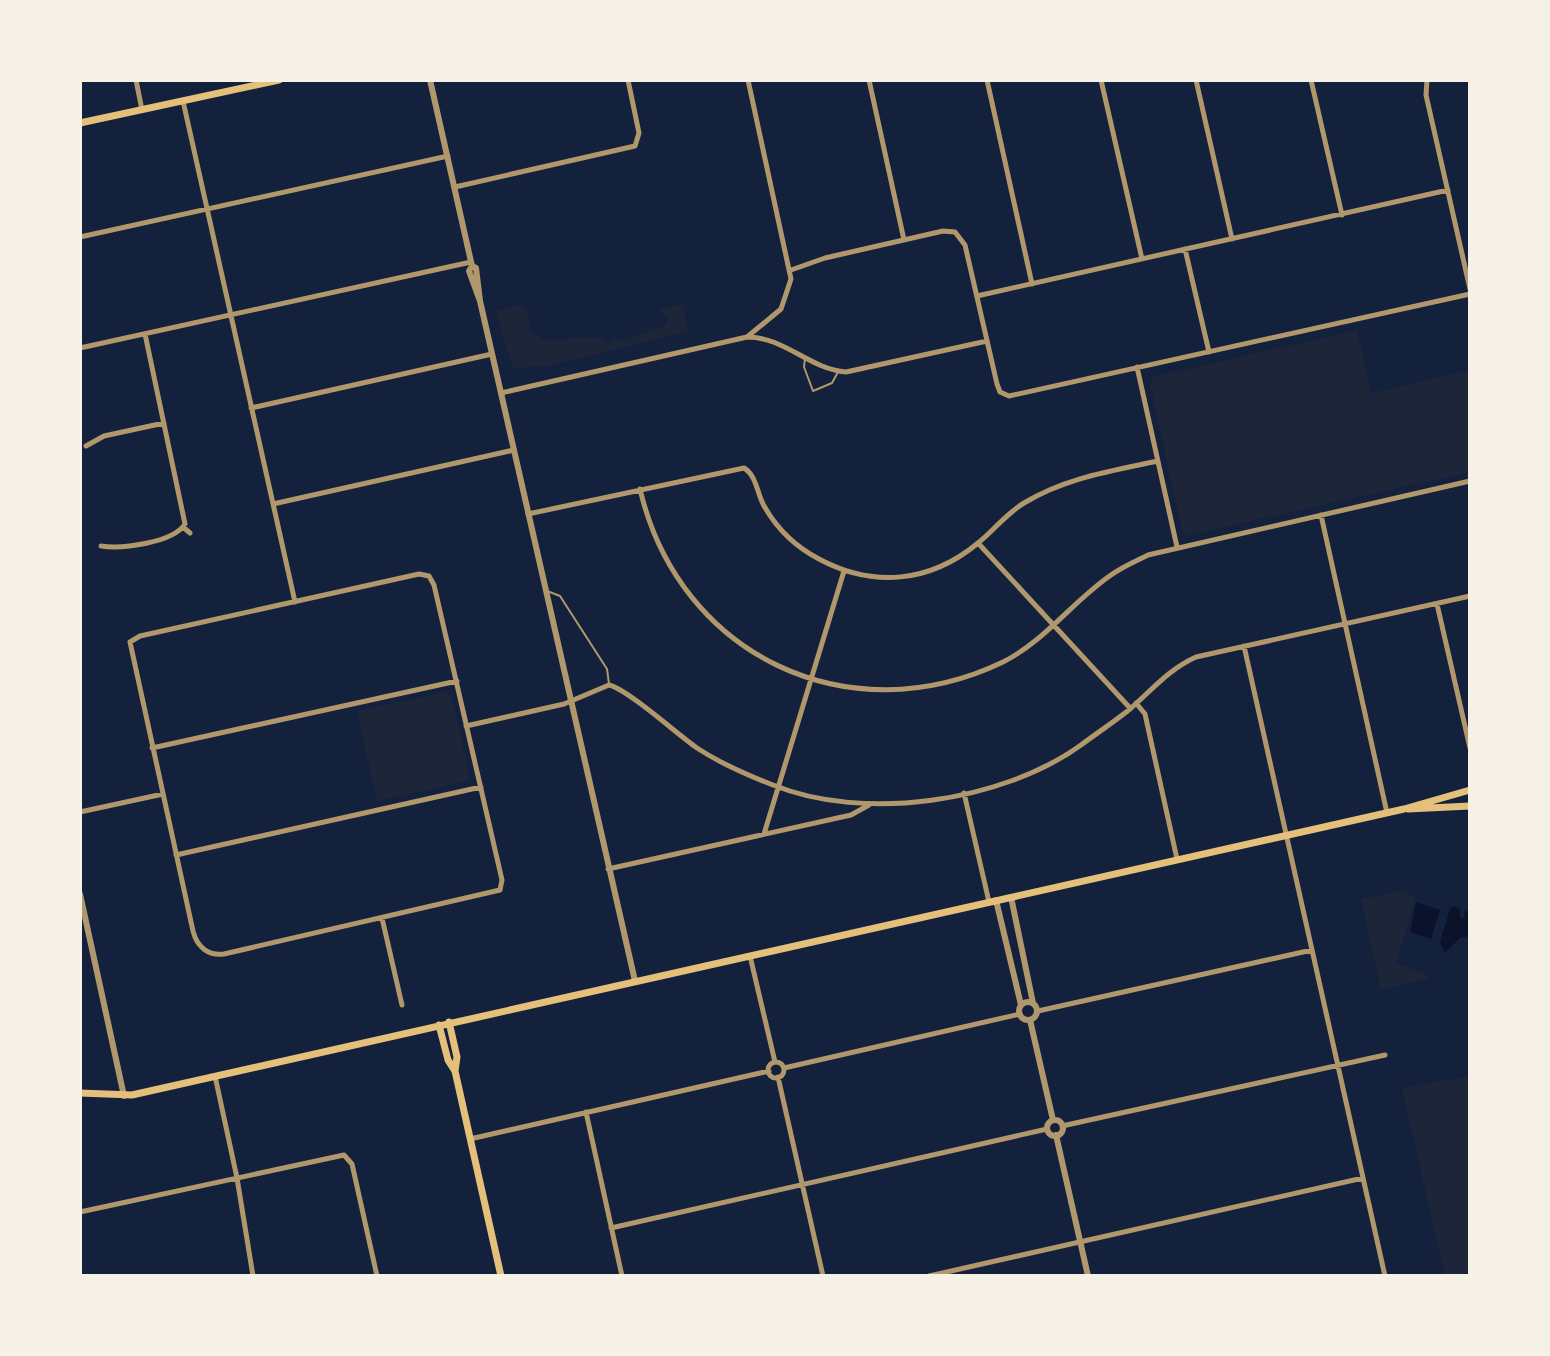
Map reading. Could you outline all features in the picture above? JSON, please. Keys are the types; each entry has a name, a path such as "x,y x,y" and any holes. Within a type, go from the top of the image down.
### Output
{"main road":[{"path":"80,123 279,80"},
{"path":"80,1093 124,1096 1387,813 1470,790"},
{"path":"1404,809 1470,806"},
{"path":"449,1022 457,1057 455,1071"},
{"path":"439,1025 448,1060 455,1071 501,1276"}],"street":[{"path":"136,80 142,110"},
{"path":"430,80 472,264 469,271 480,301 635,981"},
{"path":"455,187 635,146 639,133 628,80"},
{"path":"747,337 781,309 789,293 791,270 748,80"},
{"path":"869,80 904,240"},
{"path":"987,80 1032,284"},
{"path":"1101,80 1142,259"},
{"path":"1196,80 1232,239"},
{"path":"1311,80 1342,215"},
{"path":"791,270 904,240 947,231 958,234 965,245 1002,393 1013,396 1470,291 1426,95 1427,80"},
{"path":"183,101 295,602"},
{"path":"80,237 448,156"},
{"path":"977,296 1448,190"},
{"path":"1185,249 1209,352"},
{"path":"80,348 472,264"},
{"path":"101,546 117,547 172,535 183,527 185,516 145,334"},
{"path":"501,393 747,337 781,343 838,371 867,369 987,341"},
{"path":"251,408 492,354"},
{"path":"1137,367 1177,547"},
{"path":"86,446 104,436 164,423"},
{"path":"272,504 514,450"},
{"path":"528,514 736,468 746,469 776,524 816,557 844,571 875,579 902,578 941,567 978,543 1021,504 1061,483 1158,461"},
{"path":"640,489 660,549 681,584 707,615 762,658 812,679 868,691 925,688 961,679 1006,660 1054,625 1109,576 1148,555 1470,481"},
{"path":"1321,515 1387,813"},
{"path":"183,527 190,533"},
{"path":"978,543 1130,708"},
{"path":"764,834 844,571"},
{"path":"419,574 429,576 434,585 481,787 502,880 500,890 224,954 204,950 193,931 129,649 131,640 295,602 419,574"},
{"path":"466,727 570,700 609,685 627,692 649,714 700,750 778,787 870,804 928,800 1002,785 1059,759 1130,708 1177,666 1196,657 1470,596"},
{"path":"1437,604 1470,748"},
{"path":"1244,646 1385,1276"},
{"path":"152,748 457,681"},
{"path":"1136,703 1145,714 1177,859"},
{"path":"176,855 481,787"},
{"path":"964,793 1021,1005 1020,1014"},
{"path":"80,812 163,794"},
{"path":"608,869 851,815 870,804"},
{"path":"80,894 124,1096"},
{"path":"1011,897 1033,1003 1038,1011"},
{"path":"382,918 402,1005"},
{"path":"1030,1020 1038,1011 1312,950"},
{"path":"750,955 775,1062 784,1068"},
{"path":"1021,1005 1033,1003"},
{"path":"778,1077 784,1068 1020,1014 1030,1020 1053,1120 1062,1126"},
{"path":"1056,1135 1062,1126 1385,1055"},
{"path":"470,1139 769,1071 775,1062"},
{"path":"769,1071 778,1077 823,1276"},
{"path":"215,1075 237,1178 253,1276"},
{"path":"586,1112 622,1276"},
{"path":"611,1228 1047,1129 1053,1120"},
{"path":"1047,1129 1056,1135 1088,1276"},
{"path":"80,1212 334,1155 346,1156 352,1164 377,1276"},
{"path":"929,1276 1363,1178"}],"lane":[{"path":"805,356 804,367 813,391 832,383 838,371"},
{"path":"545,590 557,593 607,669 609,685"}],"shaded area":[{"path":"523,305 530,320 528,331 544,340 599,337 608,344 611,339 625,340 665,326 668,320 659,310 683,305 688,332 548,366 513,368 495,311"},
{"path":"1357,330 1371,393 1470,370 1470,472 1188,535 1182,530 1150,384 1153,377"},
{"path":"445,692 451,696 470,777 467,781 377,801 357,711"},
{"path":"1406,890 1415,901 1396,963 1424,973 1428,979 1381,990 1361,899"},
{"path":"1416,902 1440,910 1431,939 1410,932"},
{"path":"1454,906 1460,909 1460,918 1464,918 1465,911 1470,910 1470,936 1460,938 1445,953 1440,942 1450,909"},
{"path":"1470,1076 1470,1276 1445,1276 1402,1088"}]}
